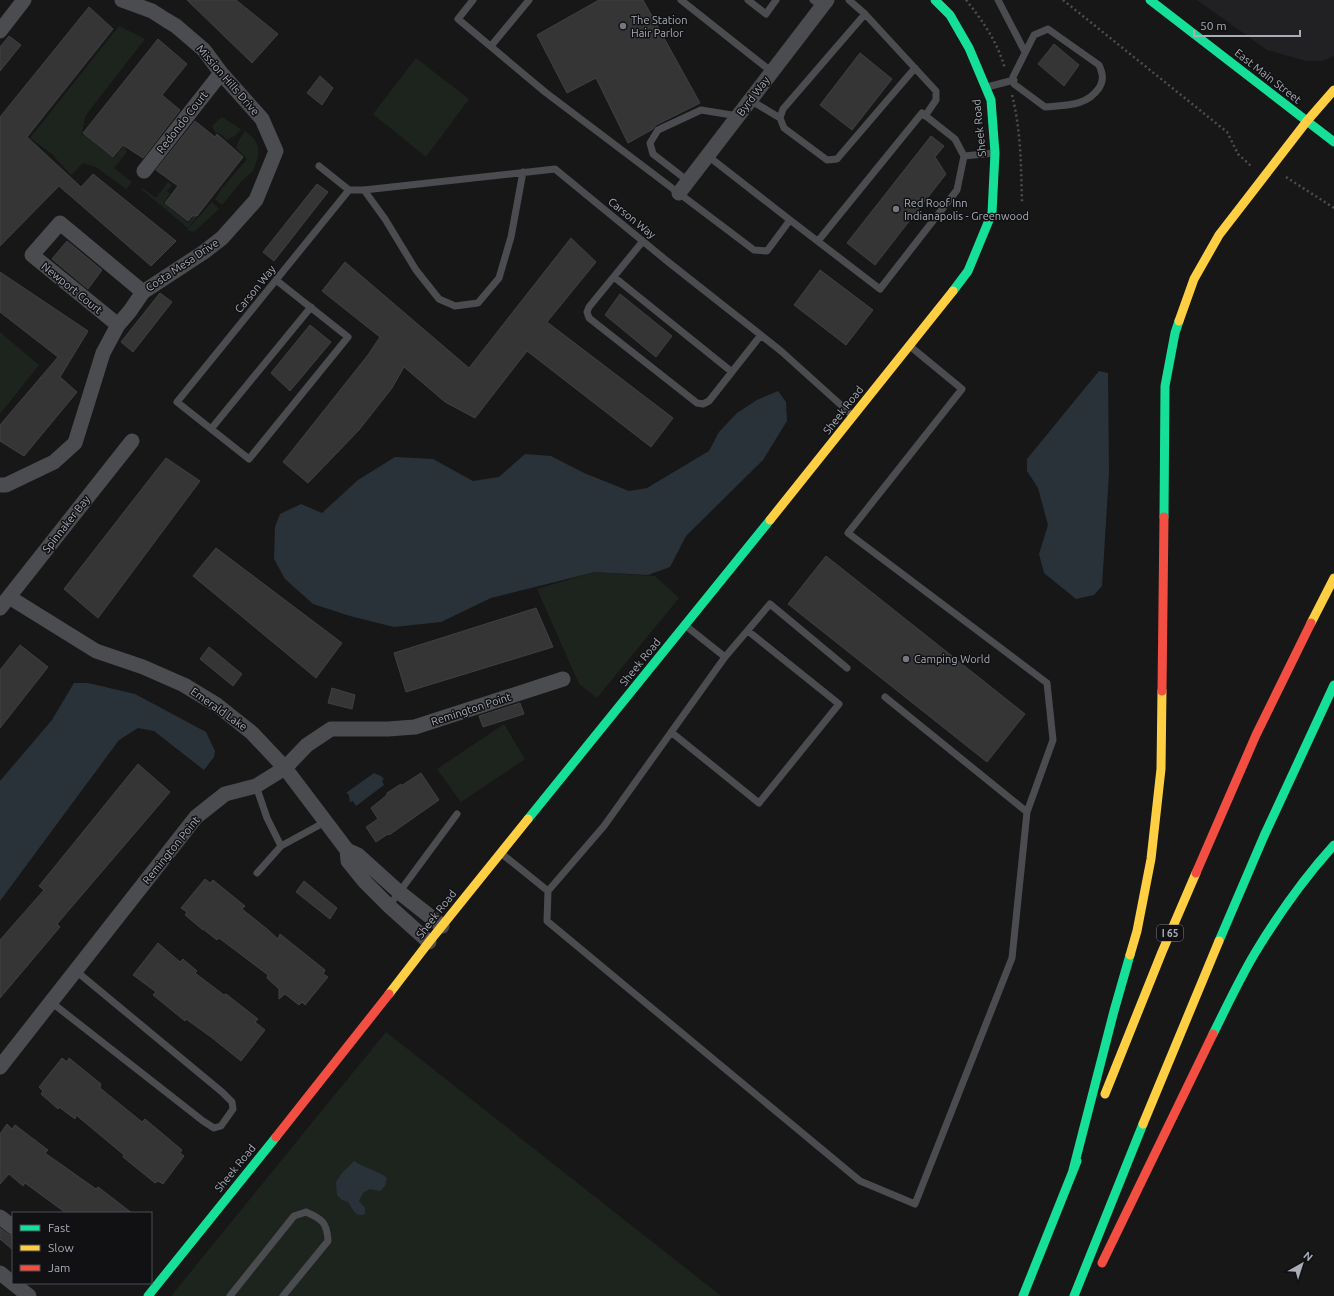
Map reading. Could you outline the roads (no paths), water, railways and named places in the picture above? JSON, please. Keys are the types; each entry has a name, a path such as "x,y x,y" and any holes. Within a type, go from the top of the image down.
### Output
{"main road":[{"name":"Sheek Road","path":"148,1296 156,1290 500,852 853,417 968,271 992,213 995,153 991,100 969,48 950,15 935,0"},
{"name":"East Main Street","path":"1150,0 1334,142"},
{"path":"1072,1174 1114,1011 1137,931 1151,859 1161,768 1165,386 1175,333 1194,279 1220,236 1307,121 1334,90"},
{"name":"I 65","path":"1023,1296 1162,952 1256,735 1334,578"},
{"path":"1074,1296 1208,964 1297,761 1334,685"},
{"path":"1099,1268 1216,1028 1254,954 1287,904 1318,863 1334,845"}],"street":[{"path":"0,31 24,0"},
{"name":"Mission Hills Drive","path":"122,0 152,12 176,26 204,50 220,72 262,119 276,151"},
{"name":"Byrd Way","path":"684,187 772,72 821,2"},
{"name":"Redondo Court","path":"144,171 220,72"},
{"name":"Costa Mesa Drive","path":"3,485 54,462 75,443 103,353 118,325 143,292 204,252 222,238 256,200 276,151"},
{"name":"Newport Court","path":"118,325 32,255 60,223 143,292"},
{"name":"Spinnaker Bay","path":"4,602 132,441"},
{"name":"Emerald Lake","path":"4,602 96,651 143,667 184,685 217,705 252,732 285,768 347,850 358,855 399,892 442,926"},
{"name":"Remington Point","path":"0,1067 196,817 225,794 256,786 285,768 307,745 331,729 388,729 415,727 563,679"},
{"name":"Emerald Lake","path":"347,850 348,861 365,882 429,942"},
{"path":"0,1217 12,1226"},
{"path":"0,1273 12,1283"},
{"path":"14,1284 29,1296"}],"lane":[{"path":"473,0 458,19 545,92 684,187"},
{"path":"491,46 529,0"},
{"path":"748,0 766,14 776,0"},
{"path":"850,0 865,14 936,91 936,100 926,116"},
{"path":"686,1 772,72"},
{"path":"1000,2 1025,52"},
{"path":"780,118 783,109 865,14"},
{"path":"1048,29 1099,65 1103,74 1101,85 1094,95 1082,102 1067,105 1045,106 1014,84 1014,80 1013,76 1034,35 1048,29"},
{"path":"750,100 780,118 784,128 827,160 837,159 915,68"},
{"path":"985,87 1014,80"},
{"path":"738,116 701,110 658,130 650,143 653,154 684,187 754,250 767,250 790,220"},
{"path":"708,156 880,289 957,190 964,156 955,139 922,114 818,241"},
{"path":"964,156 995,153"},
{"path":"319,166 349,190"},
{"name":"Carson Way","path":"211,429 177,402 349,190 364,190 555,169 781,351 853,417"},
{"path":"364,190 385,219 416,270 439,299 455,306 478,303 500,278 511,237 523,172"},
{"path":"643,241 589,307 587,312 589,318 697,403 703,404 709,401 761,335"},
{"path":"614,277 732,372"},
{"path":"276,280 311,307 348,337 249,459 211,429 311,307"},
{"path":"847,668 770,604 725,657 604,826 548,890 547,921 860,1181 915,1204 1012,958 1027,812 1053,740 1047,683 848,533 962,389 909,345"},
{"path":"685,625 725,657"},
{"path":"671,732 759,803 839,704 748,631"},
{"path":"885,697 1027,812"},
{"path":"256,786 267,818 281,846"},
{"path":"389,906 458,814"},
{"path":"257,873 281,846 325,822"},
{"path":"500,852 548,890"},
{"path":"51,1002 203,1122 214,1128 221,1126 227,1120 233,1109 232,1102 222,1092 76,971"},
{"path":"230,1296 294,1216 306,1212 320,1218 327,1229 328,1241 283,1296"}],"place":[{"name":"The Station Hair Parlor","path":"623,26"},
{"name":"Red Roof Inn Indianapolis - Greenwood","path":"896,209"},
{"name":"Camping World","path":"906,659"}]}
